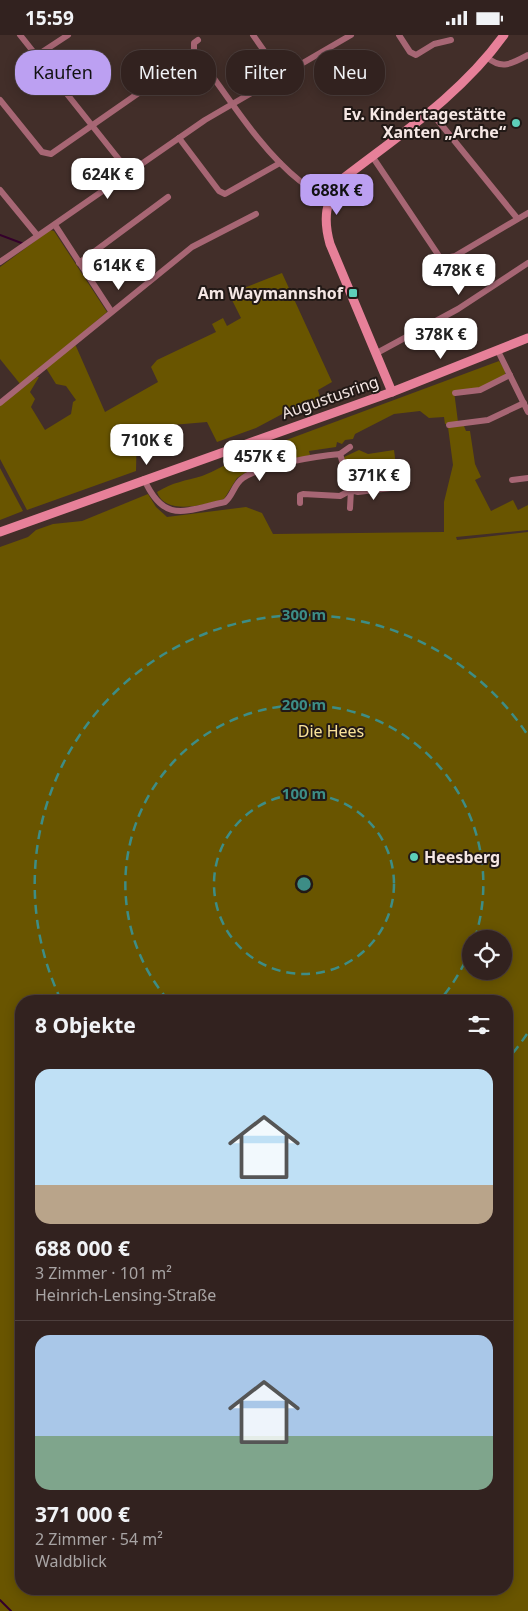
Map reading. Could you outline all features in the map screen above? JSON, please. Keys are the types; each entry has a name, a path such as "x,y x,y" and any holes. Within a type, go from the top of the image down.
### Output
{"main road":[{"path":"392,392 330,244 325,215 330,198 342,180 431,112 488,58 504,35"},
{"name":"Augustusring","path":"0,532 392,392 528,338"}],"street":[{"path":"20,35 31,50"},
{"path":"46,50 68,35"},
{"path":"253,35 264,50"},
{"path":"304,62 351,35"},
{"path":"399,35 410,52 416,55 434,44 451,40"},
{"path":"198,40 194,43 194,51 260,141 301,182 330,198"},
{"path":"488,58 500,66 508,65 528,55"},
{"path":"67,95 129,172"},
{"path":"0,100 42,152 51,154 136,95"},
{"path":"0,262 129,172 247,95"},
{"path":"431,112 517,219"},
{"path":"180,138 218,191 225,194 280,163"},
{"path":"372,156 441,259 455,256 528,213"},
{"path":"0,190 37,235"},
{"path":"79,263 168,197"},
{"path":"0,403 192,247 256,214"},
{"path":"55,225 111,311"},
{"path":"376,354 458,309 528,263"},
{"path":"498,351 528,412"},
{"path":"455,393 480,390 510,375"},
{"path":"449,425 488,420 524,403"},
{"path":"144,479 156,502 163,508 175,511 225,502 242,478 253,473 296,461 340,454 350,447"},
{"path":"340,454 351,490 350,508"},
{"path":"512,480 528,478"},
{"path":"351,490 358,493 399,487"},
{"path":"300,503 300,495 302,494 340,496 351,490"}],"green space":[{"path":"50,230 54,231 107,312 21,385 0,359 0,267"},
{"path":"282,273 332,382 318,390 321,401 286,412 256,428 217,442 207,422 137,428 136,471 27,510 0,459 0,405 39,377 30,392 35,399 31,407 45,430 71,414 73,402 76,400 66,386 56,384 46,368 75,344 105,412 158,382 151,367 157,360 216,332 212,324 223,318 227,326 241,318 229,294"},
{"path":"499,361 505,370 505,375 479,388 454,391 458,422 445,424 444,417 429,418 420,411 394,414 355,434 353,439 345,440 342,444 337,442 336,447 309,451 310,455 245,473 237,478 224,499 207,504 186,507 168,504 161,499 157,492 174,484 207,474 238,458"},
{"name":"Die Hees","path":"460,425 464,426 466,431 470,431 475,464 481,477 475,480 491,511 513,500 518,510 528,505 528,530 456,537 457,540 528,532 528,1611 0,1611 0,547 28,537 36,530 53,524 82,521 148,494 156,507 167,517 246,507 262,513 273,534 444,532 444,502 453,465 448,427"},
{"path":"359,450 368,454 394,450 398,481 393,482 392,486 353,489 344,457"},
{"path":"0,468 23,511 0,520"}],"waterway":[{"path":"0,235 24,244"},
{"path":"0,1600 11,1611"}],"place":[{"name":"Ev. Kindertagestätte Xanten „Arche“","path":"516,123"},
{"name":"Am Waymannshof","path":"353,293"},
{"name":"Heesberg","path":"414,857"}]}
